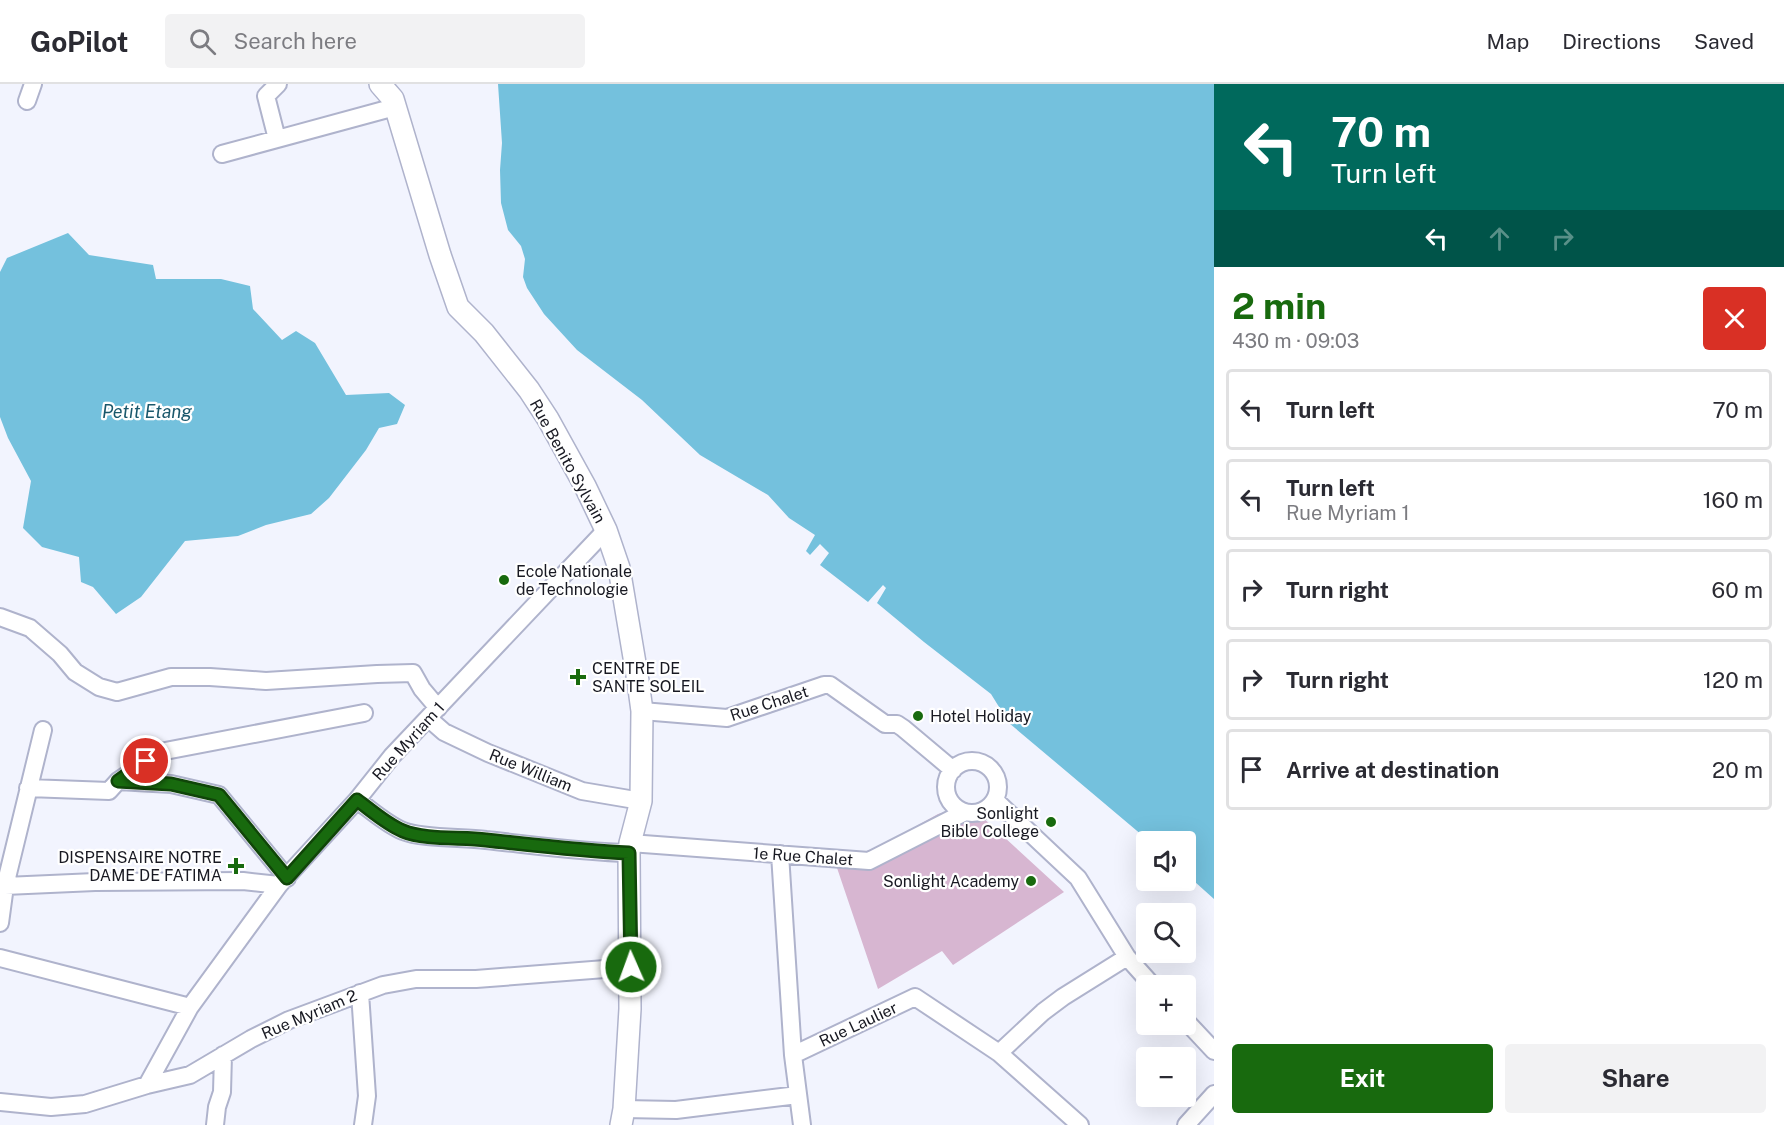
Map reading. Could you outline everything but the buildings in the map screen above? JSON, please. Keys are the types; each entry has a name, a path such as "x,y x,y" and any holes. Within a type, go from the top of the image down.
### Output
{"main road":[{"name":"Rue Benito Sylvain","path":"380,84 393,99 458,307 490,341 529,390 548,419 606,530 619,568 642,711 641,801 629,848 631,967 623,1117"}],"street":[{"path":"27,101 33,84"},
{"path":"277,139 266,96 278,84"},
{"path":"222,154 395,107"},
{"name":"Rue Myriam 1","path":"147,1084 190,1007 283,881 357,800 392,756 606,530"},
{"name":"Rue William","path":"0,617 30,628 60,654 75,672 99,687 117,692 171,677 266,681 413,673 444,732 488,753 582,791 641,801"},
{"name":"Rue Chalet","path":"642,711 727,718 824,685 830,685 885,724 897,724 903,728 953,770"},
{"path":"28,788 109,791 118,781 160,752 364,712"},
{"path":"0,923 5,886 43,729"},
{"path":"967,761 984,764 990,768 995,775 998,792 995,800 982,811 973,813 957,808 947,794 946,785 953,770 967,761"},
{"path":"118,781 171,784 219,795 283,881"},
{"name":"1e Rue Chalet","path":"357,800 396,828 411,833 590,851 629,848 780,854 869,861 965,812"},
{"path":"995,800 1078,878 1127,957 1143,975"},
{"name":"Rue Laulier","path":"780,854 793,1055 915,997 999,1053 1080,1125"},
{"path":"5,886 95,882 283,881"},
{"path":"999,1053 1049,1007 1127,957"},
{"path":"0,958 190,1007"},
{"name":"Rue Myriam 2","path":"0,1102 51,1107 85,1104 147,1084 190,1075 289,1020 383,985 416,979 476,979 631,967"},
{"path":"360,993 367,1096 363,1125"},
{"path":"1196,1032 1214,1051"},
{"path":"215,1125 222,1092 223,1055"},
{"path":"793,1055 802,1125"},
{"path":"1186,1125 1214,1094"},
{"path":"623,1117 798,1095"}],"shaded area":[{"path":"969,805 1064,892 953,965 942,951 878,989 835,862 854,861 938,814"}],"water":[{"path":"498,84 1214,84 1214,899 1196,883 1196,831 1137,831 1009,723 991,694 877,603 886,588 883,585 868,602 820,565 829,553 820,544 810,555 806,551 815,535 789,518 768,495 700,455 642,400 577,350 544,314 527,288 523,277 525,259 521,246 508,230 501,203 502,143"},
{"name":"Petit Etang","path":"68,233 89,255 153,265 156,279 221,279 250,286 253,309 282,340 296,331 315,343 346,395 389,393 405,405 397,424 379,428 366,450 329,498 311,514 266,525 238,536 185,541 141,597 116,614 93,587 81,582 79,557 42,547 23,528 31,481 8,438 0,417 0,272 7,258"}],"place":[{"name":"Ecole Nationale de Technologie","path":"504,580"},
{"name":"CENTRE DE SANTE SOLEIL","path":"578,677"},
{"name":"Hotel Holiday","path":"918,716"},
{"name":"Sonlight Bible College","path":"1051,822"},
{"name":"DISPENSAIRE NOTRE DAME DE FATIMA","path":"236,866"},
{"name":"Sonlight Academy","path":"1031,881"}],"route":[{"path":"146,761 118,781 171,784 219,795 287,878 357,800 405,832 629,853 631,967"}]}
